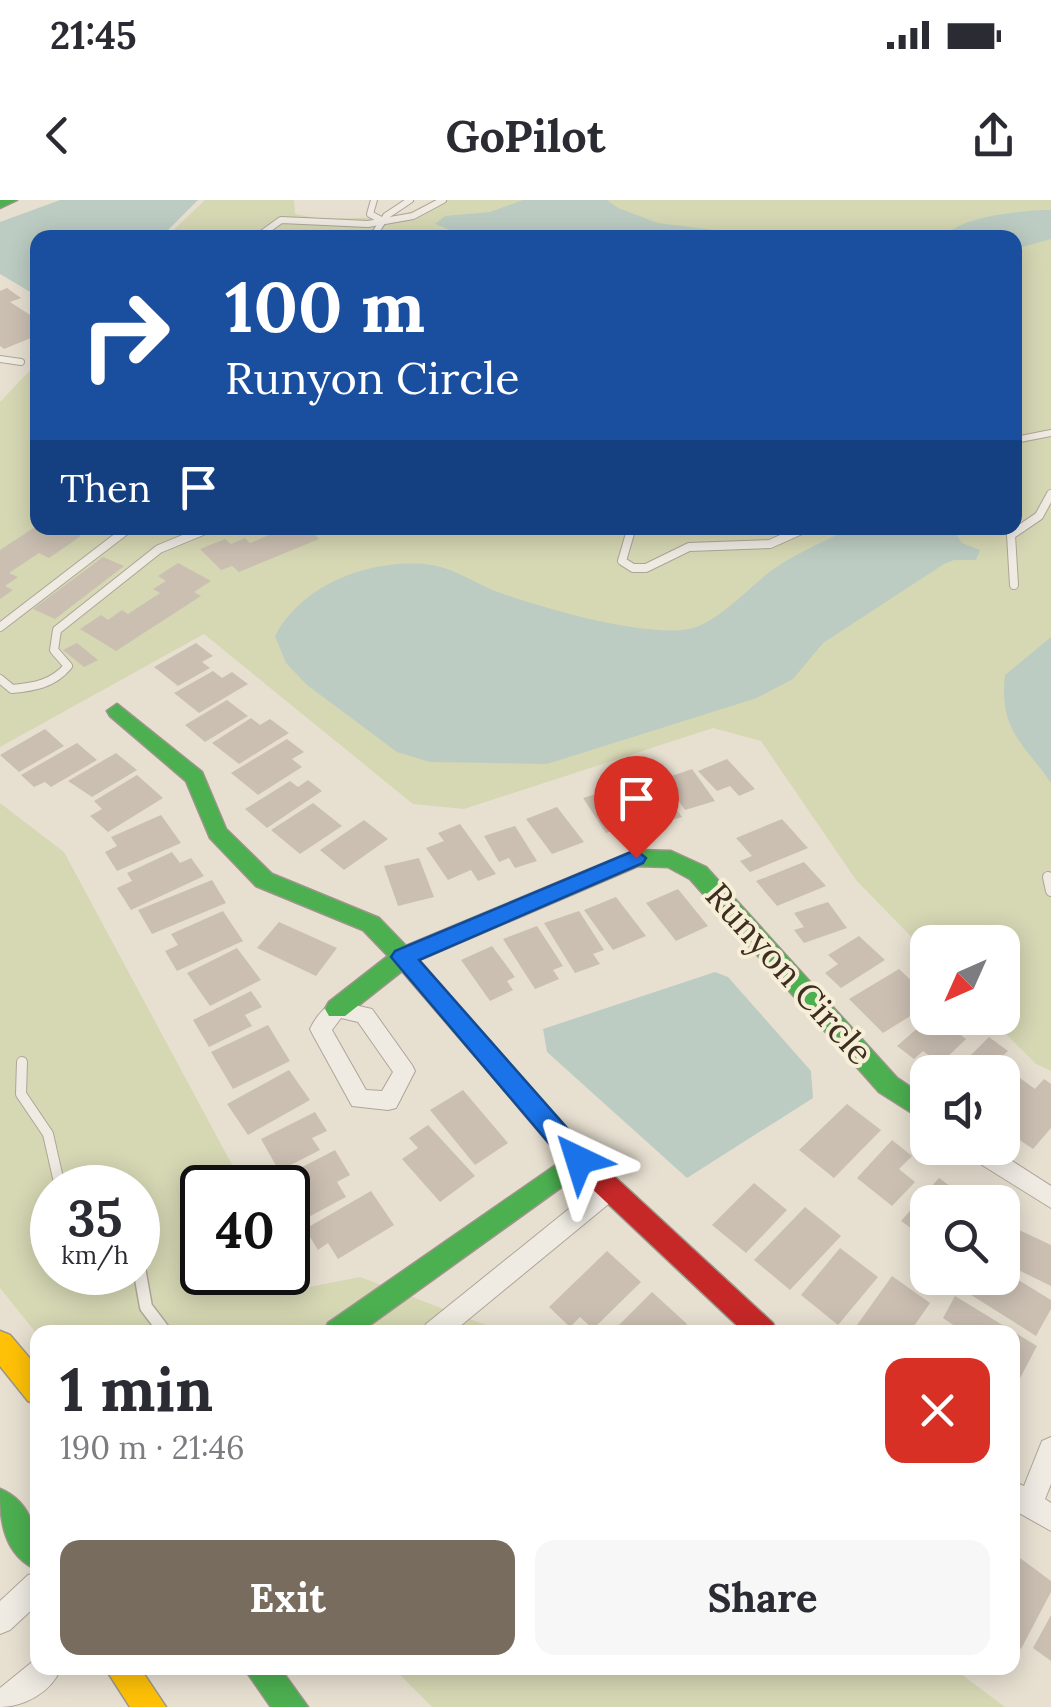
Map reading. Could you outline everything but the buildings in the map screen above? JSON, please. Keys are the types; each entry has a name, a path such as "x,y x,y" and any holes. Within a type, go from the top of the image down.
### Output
{"street":[{"path":"0,204 11,200"},
{"path":"117,711 194,777 217,833 264,880 371,924 579,1160 755,1325"},
{"name":"Runyon Circle","path":"337,1010 403,957 636,858 672,859 698,873 888,1085 910,1101"},
{"path":"348,1325 579,1160"},
{"path":"1000,1165 1051,1198"},
{"path":"443,1325 609,1190"},
{"path":"0,1344 30,1381"},
{"path":"1031,1506 1051,1450"},
{"path":"0,1504 30,1544"},
{"path":"0,1620 30,1592"},
{"path":"0,1706 38,1675"},
{"path":"126,1675 150,1707"},
{"path":"266,1675 292,1707"}],"lane":[{"path":"374,200 370,214 382,220"},
{"path":"376,230 382,220 410,200"},
{"path":"269,230 286,219 348,226 413,216 442,200"},
{"path":"0,359 21,362"},
{"path":"1022,438 1051,432"},
{"path":"1022,528 1040,516 1051,494"},
{"path":"0,627 120,535"},
{"path":"0,678 12,689 28,688 62,675 68,666 55,656 52,643 57,630 160,549 193,535"},
{"path":"630,535 622,561 639,568 652,566 689,547 770,544 790,535"},
{"path":"1012,535 1014,585"},
{"path":"1048,878 1051,890"},
{"path":"22,1062 21,1094 48,1134 55,1165"},
{"path":"144,1295 146,1307 160,1325"}],"green space":[{"path":"205,200 294,200 295,214 321,219 400,217 434,200 1051,200 1051,1071 1036,1064 1007,1035 1020,1035 1020,925 910,925 910,936 856,880 761,741 713,728 464,809 413,804 204,634 0,747 0,402 30,370 30,535 1022,535 1022,230 173,230"},
{"path":"0,803 64,852 232,1165 180,1165 180,1295 310,1295 310,1287 360,1277 486,1325 30,1325 0,1288"},
{"path":"400,1675 962,1675 1005,1707 432,1707"}],"shaded area":[{"path":"60,200 198,200 168,230 30,230 30,292 0,274 0,222"},
{"path":"523,200 607,200 658,223 714,230 450,230 435,224 445,216 490,212"},
{"path":"1051,210 1051,239 1022,247 1022,230 952,230 978,219"},
{"path":"836,535 957,535 962,543 980,550 976,560 944,564 823,643 793,679 757,698 547,764 430,762 397,752 307,685 286,663 275,636 287,617 321,588 387,565 432,565 514,598 564,612 670,631 701,625 784,562"},
{"path":"1051,637 1051,783 1015,735 1004,694 1005,675"},
{"path":"715,972 728,977 811,1071 813,1098 687,1178 547,1052 543,1029"}],"traffic: fast":[{"path":"0,204 11,200"},
{"path":"117,711 195,777 217,833 264,880 371,924 403,957 337,1009"},
{"path":"483,1049 403,957 636,858 671,859 698,873 888,1085 910,1100"},
{"path":"348,1325 579,1160"},
{"path":"0,1504 30,1544"},
{"path":"266,1675 292,1707"}],"traffic: slow":[{"path":"0,1344 30,1381"},
{"path":"126,1675 150,1707"}],"traffic: jam":[{"path":"483,1049 579,1160 756,1325"}],"route":[{"path":"579,1160 403,957 636,858"}]}
